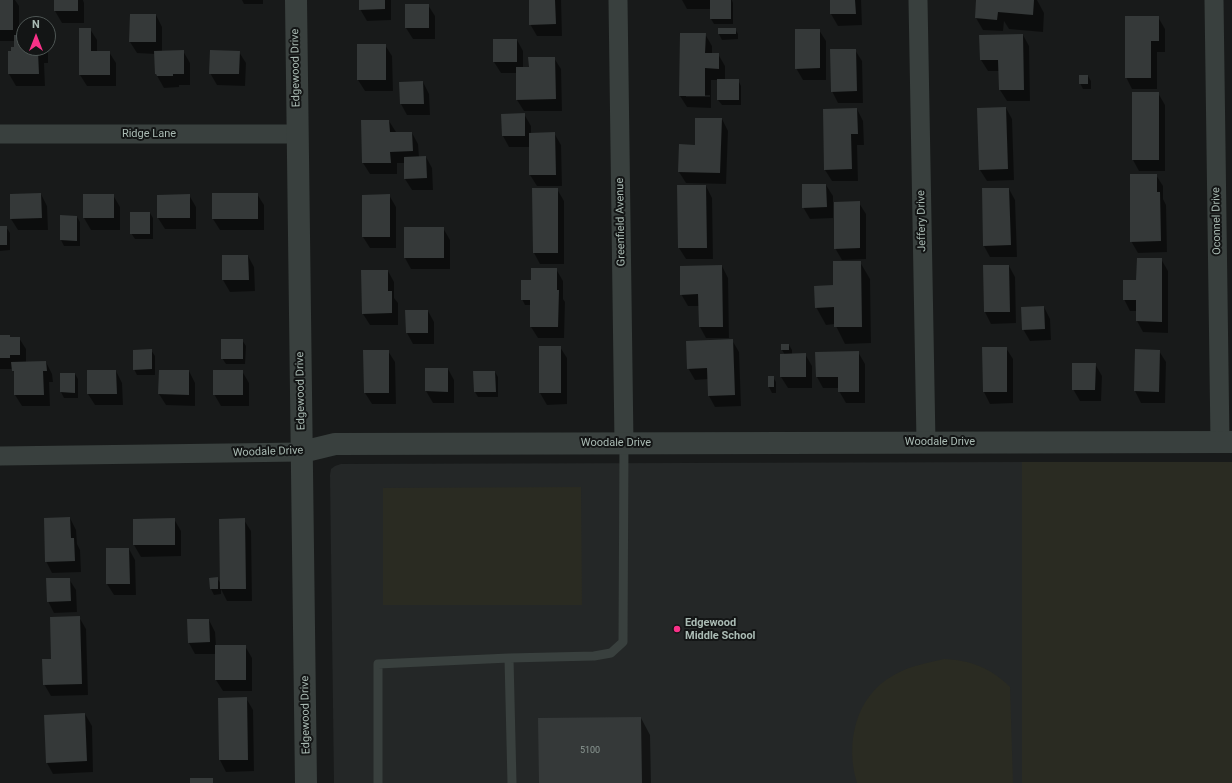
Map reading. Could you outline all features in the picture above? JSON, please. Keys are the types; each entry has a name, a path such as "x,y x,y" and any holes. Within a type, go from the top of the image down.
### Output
{"street":[{"name":"Edgewood Drive","path":"296,0 306,783"},
{"name":"Greenfield Avenue","path":"618,0 624,443"},
{"name":"Jeffery Drive","path":"918,0 926,442"},
{"name":"Oconnel Drive","path":"1214,0 1226,442"},
{"name":"Ridge Lane","path":"0,134 297,134"},
{"name":"Woodale Drive","path":"0,456 302,452 335,444 1226,442"}],"lane":[{"path":"378,783 378,664 594,656 611,653 623,642 624,443"},
{"path":"509,658 512,783"}],"shaded area":[{"name":"Edgewood Middle School","path":"1022,462 1022,783 334,783 330,475 331,469 335,466 341,464"},
{"path":"1022,462 1232,462 1232,783 1022,783"},
{"path":"581,487 582,605 383,605 383,488"},
{"path":"944,659 963,661 980,666 1003,680 1010,687 1013,783 857,783 852,753 853,737 856,722 870,695 881,684 906,669"}],"building":[{"path":"0,0 13,0 13,30 0,30"},
{"path":"54,0 78,0 78,11 54,11"},
{"path":"359,0 385,0 385,9 359,10"},
{"path":"529,0 555,0 556,24 529,25"},
{"path":"710,0 731,0 731,19 710,19"},
{"path":"830,0 855,0 856,14 830,14"},
{"path":"976,0 1034,0 1033,15 998,12 997,20 975,18"},
{"path":"405,4 429,4 429,28 405,28"},
{"path":"130,14 156,14 156,42 129,42"},
{"path":"1125,16 1159,16 1159,41 1151,41 1151,78 1125,78"},
{"path":"79,28 91,28 91,51 110,51 110,75 79,75"},
{"path":"718,28 736,28 736,34 718,34"},
{"path":"795,29 820,29 820,68 795,69"},
{"path":"680,33 706,33 705,53 719,53 719,69 705,68 705,96 679,96"},
{"path":"1023,34 1024,90 999,90 998,60 980,60 979,35"},
{"path":"14,35 16,35 16,56 38,56 39,74 8,74 8,51 11,51 11,47 14,47"},
{"path":"493,39 517,39 517,62 493,62"},
{"path":"357,44 386,44 386,80 357,80"},
{"path":"830,49 856,49 857,91 831,92"},
{"path":"184,50 184,74 157,76 155,74 154,51"},
{"path":"210,50 240,51 239,74 209,74"},
{"path":"528,57 555,57 556,99 516,100 516,67 529,67"},
{"path":"1079,75 1088,75 1088,84 1079,84"},
{"path":"717,79 739,79 739,100 717,100"},
{"path":"423,81 424,104 400,104 399,82"},
{"path":"1132,92 1159,92 1159,160 1132,160"},
{"path":"1006,107 1008,169 979,170 977,108"},
{"path":"857,108 858,134 851,134 852,169 824,170 823,109"},
{"path":"525,113 525,136 502,136 501,114"},
{"path":"695,118 722,118 720,173 678,172 679,144 695,145"},
{"path":"361,120 389,120 390,132 412,132 413,151 390,152 391,163 362,163"},
{"path":"555,132 556,175 529,175 529,133"},
{"path":"426,156 427,178 404,179 404,157"},
{"path":"1130,174 1157,174 1157,192 1160,192 1161,241 1130,242"},
{"path":"802,184 826,184 827,207 802,208"},
{"path":"677,185 706,185 707,248 678,248"},
{"path":"532,188 558,188 558,253 533,253"},
{"path":"982,188 1009,188 1011,245 983,246"},
{"path":"41,193 42,218 10,219 10,194"},
{"path":"212,193 258,193 258,219 212,219"},
{"path":"83,194 114,194 114,218 83,218"},
{"path":"190,194 190,218 157,218 157,195"},
{"path":"390,194 390,237 362,237 362,195"},
{"path":"860,201 860,248 834,249 834,202"},
{"path":"130,212 150,212 150,234 130,234"},
{"path":"60,215 77,216 77,241 60,240"},
{"path":"0,226 7,226 7,245 0,245"},
{"path":"404,227 444,227 444,258 404,258"},
{"path":"222,255 248,255 249,280 222,280"},
{"path":"1137,258 1162,258 1162,322 1136,321 1136,300 1123,300 1123,280 1136,280"},
{"path":"833,261 861,261 862,327 834,327 834,307 815,308 814,286 833,285"},
{"path":"722,265 723,327 699,327 698,294 680,295 680,266"},
{"path":"983,265 1009,265 1010,312 984,312"},
{"path":"531,268 557,268 557,290 559,290 558,327 530,327 530,300 521,300 521,280 531,280"},
{"path":"361,270 388,270 388,291 392,291 392,313 362,314"},
{"path":"1044,306 1045,329 1022,330 1021,307"},
{"path":"405,310 428,310 428,333 406,333"},
{"path":"0,335 20,337 20,355 10,355 10,358 0,358"},
{"path":"221,339 243,339 243,359 221,359"},
{"path":"733,339 735,395 708,396 707,368 687,369 686,341"},
{"path":"781,344 789,344 789,350 781,350"},
{"path":"539,346 561,346 561,393 539,393"},
{"path":"982,347 1007,347 1007,392 983,392"},
{"path":"152,349 152,369 133,370 133,350"},
{"path":"1135,349 1160,350 1159,392 1134,391"},
{"path":"363,350 389,350 389,393 364,393"},
{"path":"859,351 859,392 838,392 838,377 816,377 815,352"},
{"path":"806,353 806,377 780,377 780,354"},
{"path":"46,361 47,371 43,371 44,395 14,395 14,371 12,371 11,362"},
{"path":"1072,363 1096,363 1095,390 1072,390"},
{"path":"425,368 448,368 448,392 425,391"},
{"path":"87,370 116,370 117,394 87,394"},
{"path":"159,370 189,370 189,395 158,394"},
{"path":"213,370 243,370 243,395 213,395"},
{"path":"473,371 495,371 496,392 474,392"},
{"path":"60,373 75,373 75,393 60,392"},
{"path":"768,376 774,376 774,387 768,387"},
{"path":"70,517 71,538 74,538 75,561 45,562 44,518"},
{"path":"175,518 175,545 133,545 133,519"},
{"path":"245,518 246,589 220,589 219,519"},
{"path":"106,548 129,548 130,584 106,584"},
{"path":"218,577 218,589 210,589 209,578"},
{"path":"46,578 70,578 71,601 47,602"},
{"path":"80,616 82,684 43,685 42,659 51,659 50,617"},
{"path":"187,619 209,619 210,642 188,643"},
{"path":"215,645 246,645 246,680 215,680"},
{"path":"247,697 248,760 219,760 218,698"},
{"path":"85,713 87,761 46,763 44,715"},
{"path":"641,717 642,783 539,783 538,718"},
{"path":"190,778 213,778 213,783 190,783"}],"place":[{"name":"Edgewood Middle School","path":"677,629"}]}
